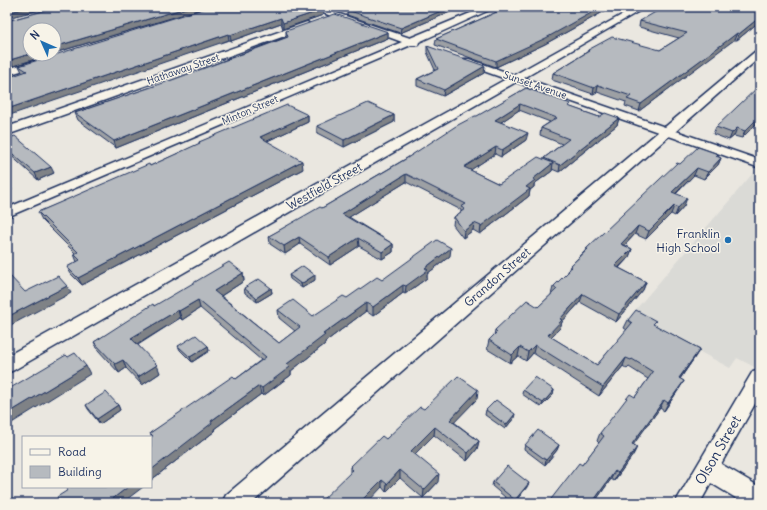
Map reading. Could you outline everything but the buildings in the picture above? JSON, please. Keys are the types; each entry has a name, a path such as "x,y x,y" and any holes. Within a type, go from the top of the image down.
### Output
{"street":[{"path":"311,7 426,47"},
{"name":"Minton Street","path":"7,213 492,7"},
{"name":"Westfield Street","path":"7,365 642,7"},
{"name":"Hathaway Street","path":"7,132 354,9"},
{"name":"Grandon Street","path":"234,503 760,52"},
{"name":"Sunset Avenue","path":"455,57 760,164"},
{"path":"7,72 42,62"},
{"name":"Olson Street","path":"687,503 760,377"},
{"path":"707,468 760,500"}],"shaded area":[{"name":"Franklin High School","path":"760,165 760,370 737,358 730,368 631,315"}],"place":[{"name":"Franklin High School","path":"728,240"}]}
